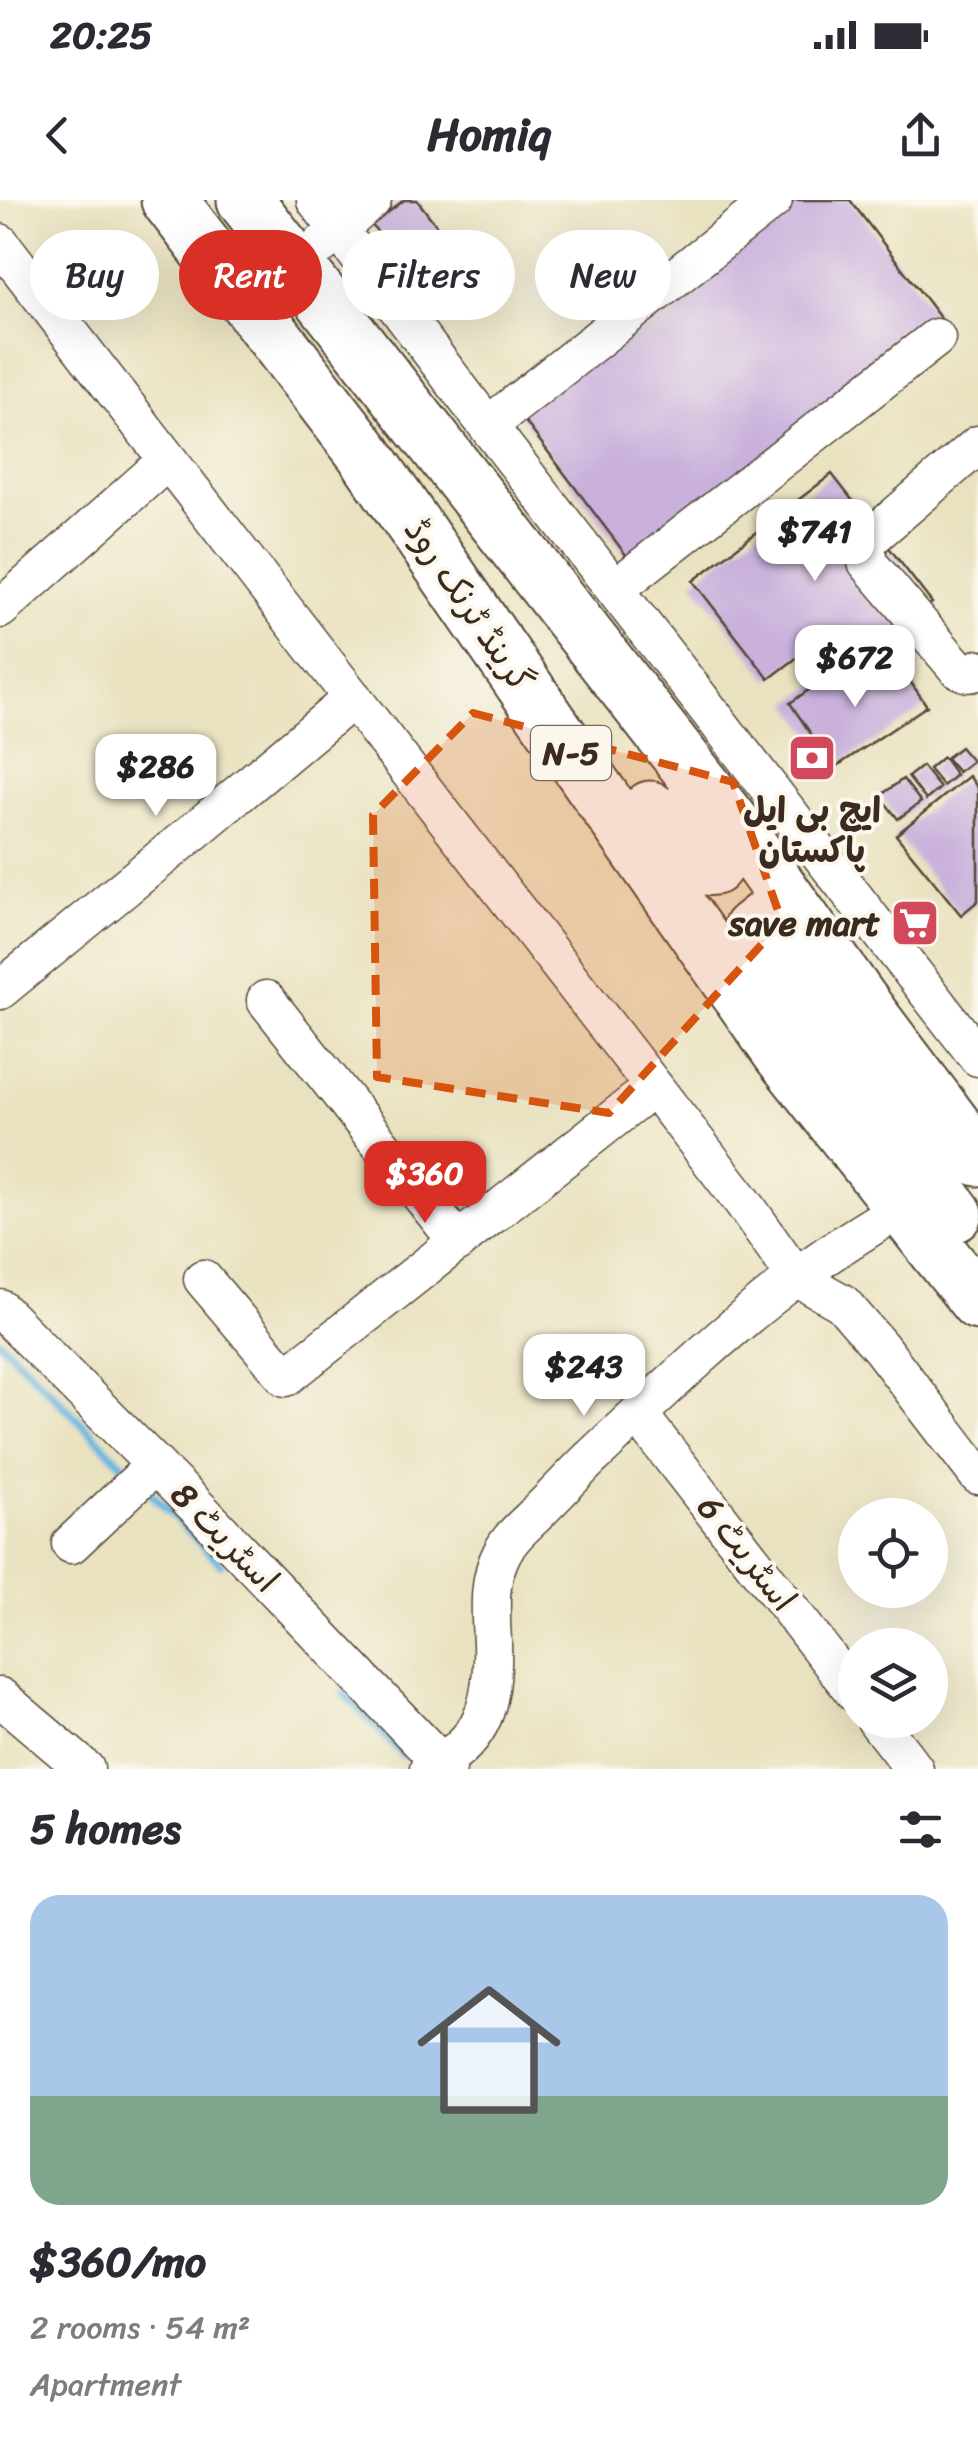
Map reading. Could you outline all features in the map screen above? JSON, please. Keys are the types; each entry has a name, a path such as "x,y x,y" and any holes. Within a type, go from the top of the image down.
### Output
{"highway":[{"name":"گرینڈ ٹرنک روڈ","path":"169,200 364,453 782,1055 978,1302"},
{"name":"گرینڈ ٹرنک روڈ","path":"245,200 269,230"},
{"name":"گرینڈ ٹرنک روڈ","path":"322,298 740,833 870,1016 978,1158"},
{"path":"364,453 517,631 688,861 700,868 714,867 721,857 721,844 521,552"},
{"path":"870,1016 770,917 751,929 752,940 978,1245"}],"street":[{"path":"372,200 327,215 978,1057"},
{"path":"489,426 773,200"},
{"path":"0,243 744,1202 796,1276 842,1303 978,1475"},
{"path":"616,588 936,338"},
{"path":"978,445 867,540 866,553 867,562 958,669 967,673 978,669"},
{"path":"0,609 168,460"},
{"path":"0,990 352,698"},
{"path":"266,1000 458,1242"},
{"path":"203,1279 286,1377 654,1087"},
{"path":"439,1767 479,1726 488,1708 490,1610 496,1570 502,1552 520,1528 726,1334 796,1276 903,1206"},
{"name":"اسٹریٹ 8","path":"0,1310 142,1476 439,1767"},
{"name":"اسٹریٹ 6","path":"638,1414 838,1671"},
{"path":"70,1544 142,1476"},
{"path":"0,1697 85,1769"},
{"path":"890,1738 914,1769"}],"highlighted area":[{"path":"473,713 733,782 782,922 609,1113 377,1077 373,815"}],"building":[{"path":"404,200 417,200 440,230 376,230 372,225"},
{"path":"788,200 850,200 941,319 632,563 518,412 635,320 671,320 671,292"},
{"path":"832,474 932,603 903,625 914,639 871,672 837,627 769,679 693,581"},
{"path":"853,659 872,687 901,668 927,706 834,768 790,703"},
{"path":"960,747 972,761 958,772 946,758"},
{"path":"943,757 956,775 943,786 929,769"},
{"path":"922,766 940,788 926,800 908,777"},
{"path":"969,776 978,788 978,901 961,915 896,835"},
{"path":"903,779 921,802 898,819 880,796"}],"waterway":[{"path":"0,1341 130,1472"},
{"path":"147,1489 221,1564"},
{"path":"344,1693 403,1755"}],"place":[{"name":"ایچ بی ایل پاکستان","path":"812,758"},
{"name":"save mart","path":"915,923"}]}
